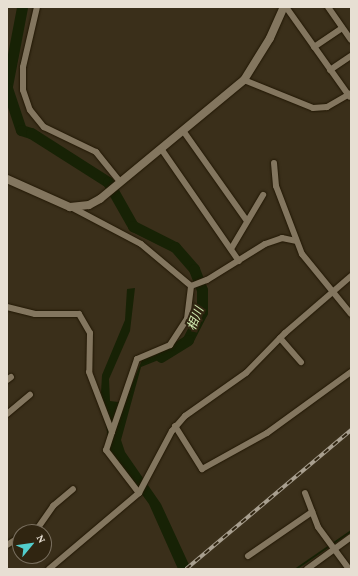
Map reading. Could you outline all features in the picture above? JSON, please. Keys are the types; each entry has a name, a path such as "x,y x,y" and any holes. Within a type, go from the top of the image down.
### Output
{"street":[{"path":"37,7 23,67 23,90 30,110 44,127 96,152 119,183"},
{"path":"70,206 89,205 105,194 184,132 244,80 270,38 285,7 330,70 350,95 327,107 312,108 244,80"},
{"path":"328,7 351,40"},
{"path":"314,47 342,28"},
{"path":"330,70 351,56"},
{"path":"184,132 247,221"},
{"path":"162,150 239,261"},
{"path":"274,163 276,186 296,241 308,264 332,294 351,314"},
{"path":"7,179 70,206 141,244 191,286"},
{"path":"232,249 263,195"},
{"path":"191,286 207,280 276,239 296,241"},
{"path":"49,569 139,493 175,426 185,416 246,373 280,338 351,276"},
{"path":"139,493 106,450 137,359 170,344 187,319 191,286"},
{"path":"7,306 35,314 79,314 90,333 89,372 112,432"},
{"path":"280,338 301,362"},
{"path":"175,426 202,469 267,433 351,372"},
{"path":"7,414 30,394"},
{"path":"41,524 53,506 73,489"},
{"path":"305,493 312,512 332,546 349,569"},
{"path":"248,556 312,512"},
{"path":"307,569 332,546 351,536"}],"shaded area":[{"path":"135,288 130,331 109,379 110,401 118,402 128,394 142,360 174,348 194,333 171,355 141,367 121,440 125,452 161,504 191,569 178,569 149,504 110,451 101,393 102,375 125,320 127,289"}],"waterway":[{"name":"相川","path":"7,86 22,7"},
{"name":"相川","path":"7,88 21,130 31,133 108,182 133,226 175,247 194,269 202,290 202,312 188,340 161,357"},
{"name":"相川","path":"296,569 351,531"}],"railway":[{"path":"186,569 351,430"}]}
